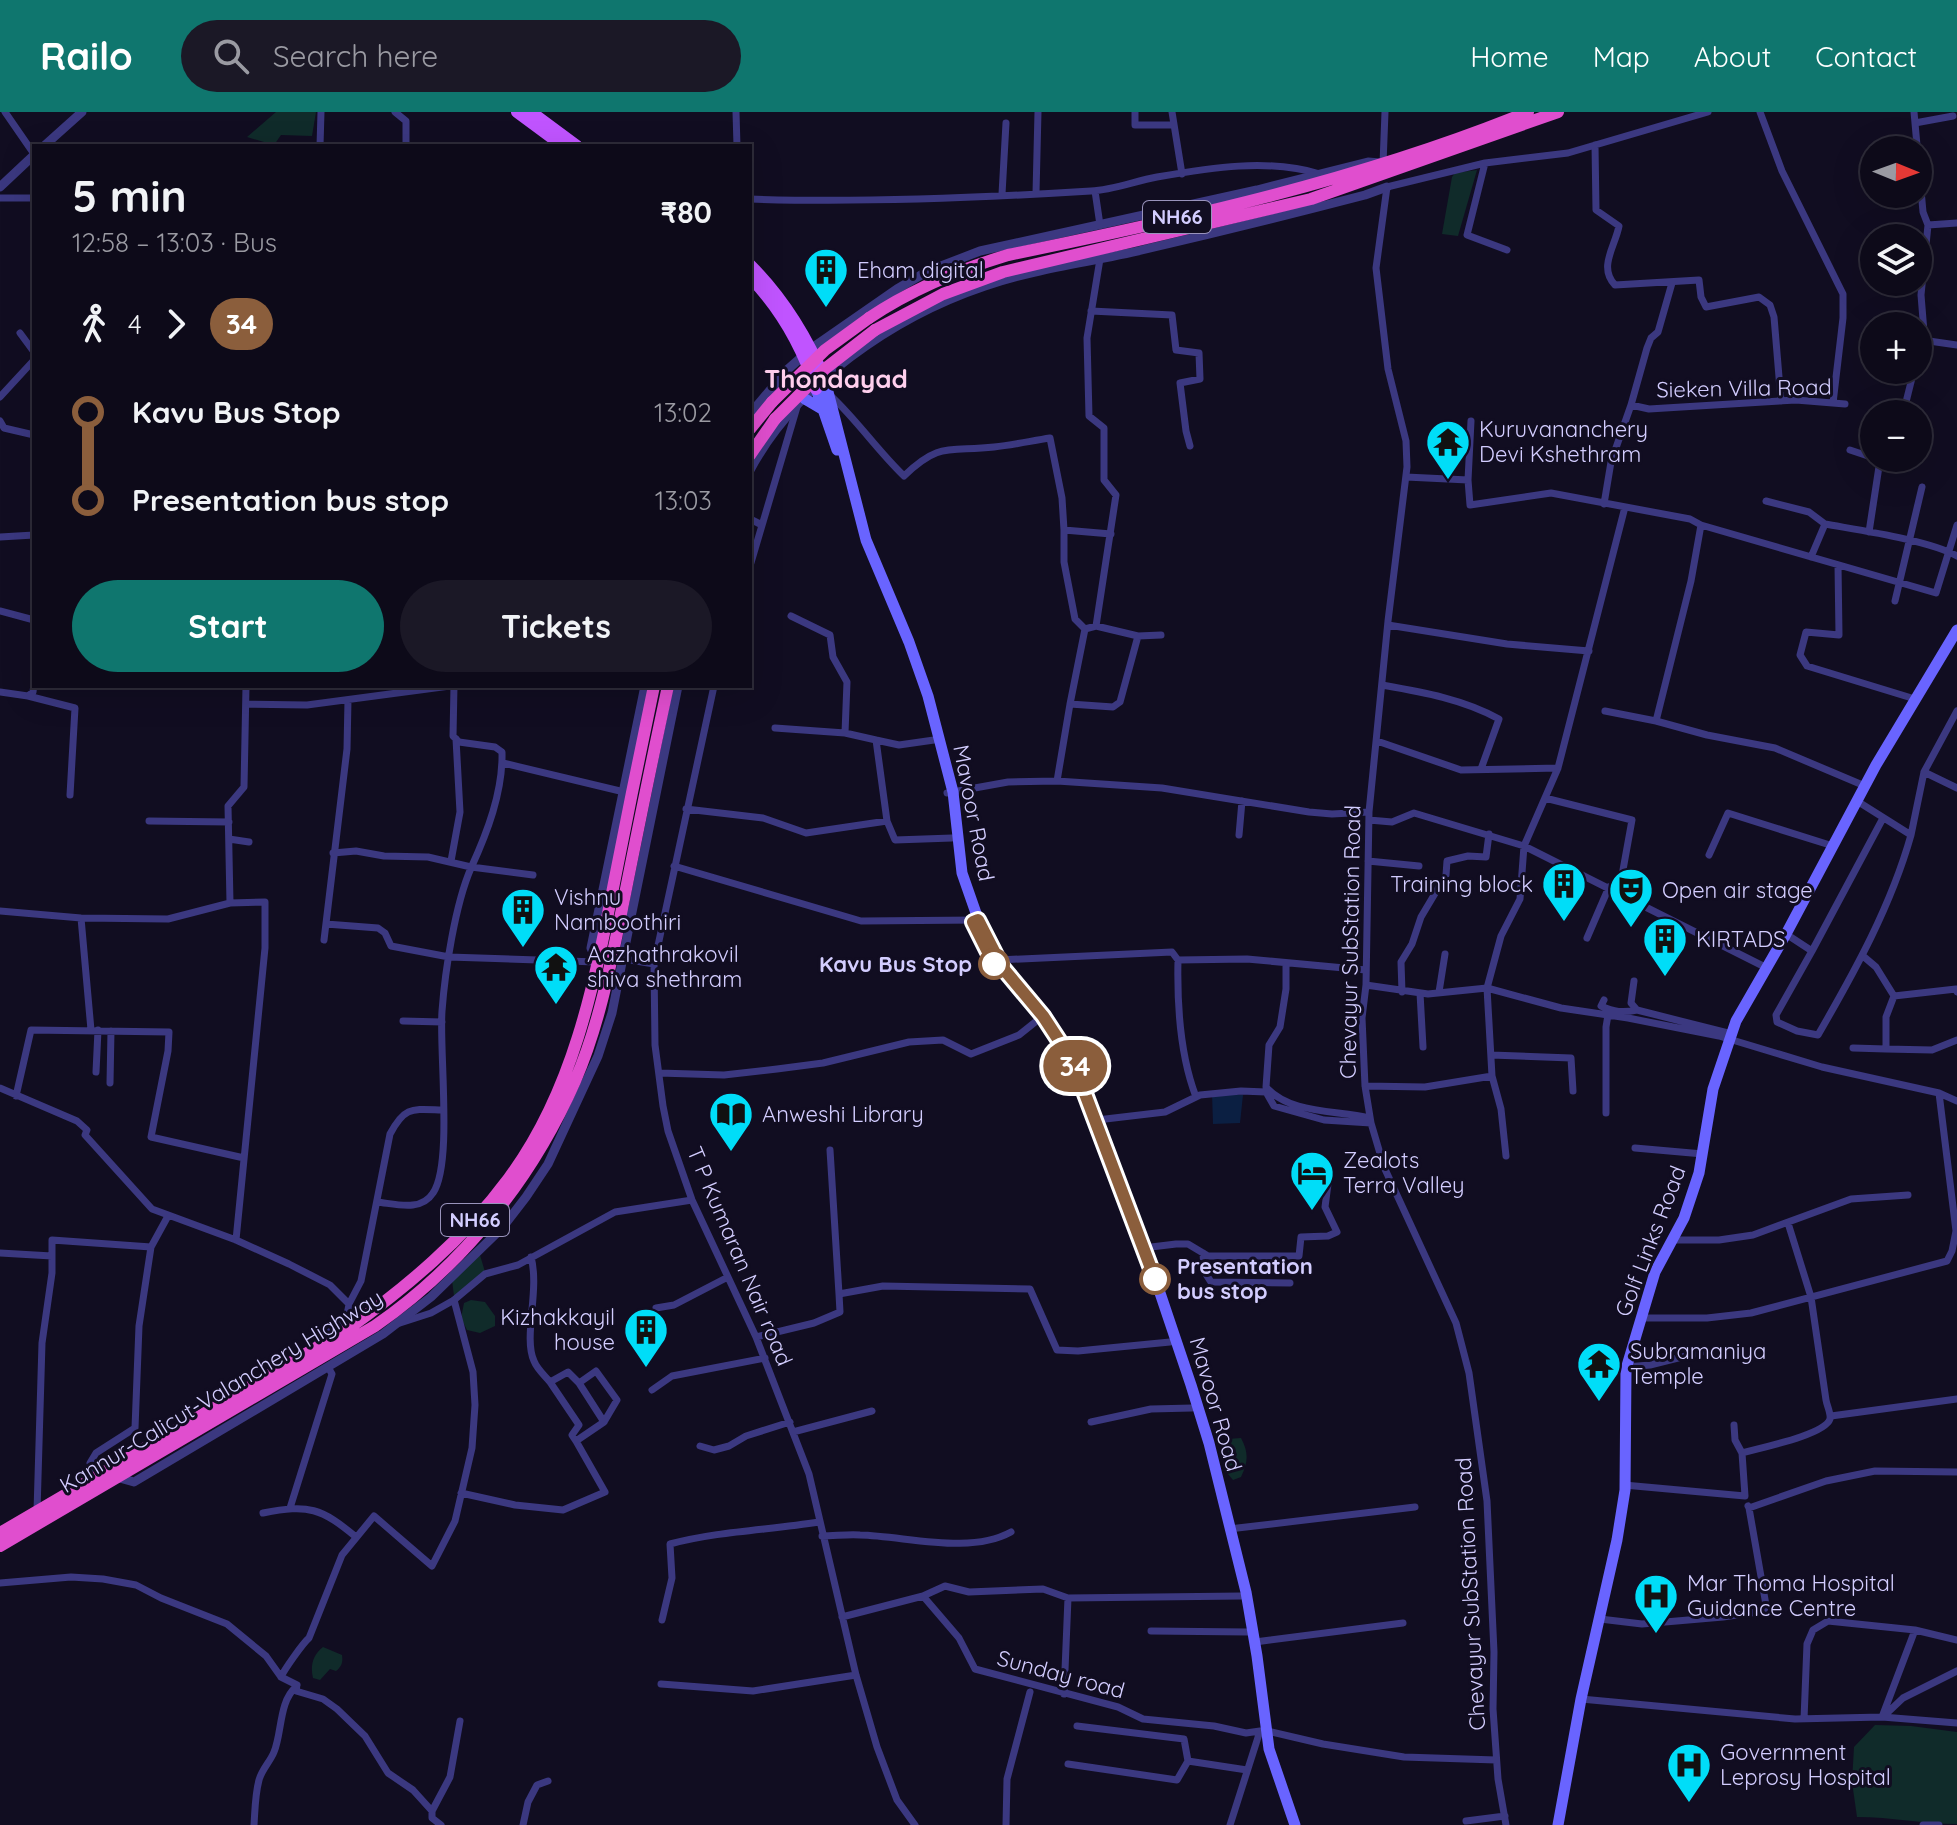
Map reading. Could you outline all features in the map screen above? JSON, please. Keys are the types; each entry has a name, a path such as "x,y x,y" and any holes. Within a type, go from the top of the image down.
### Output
{"highway":[{"name":"NH66","path":"752,452 775,419 826,368 872,324 915,290 980,263 1185,210 1284,193 1383,164 1528,112"},
{"name":"NH66","path":"752,427 772,402 825,350 872,324 943,294 1003,272 1190,234 1311,199 1558,112"},
{"path":"1185,210 1190,234"},
{"name":"Kannur-Calicut-Valanchery Highway","path":"0,1533 317,1347 392,1298 438,1259 510,1177 544,1120 582,1030 654,688"},
{"name":"Kannur-Calicut-Valanchery Highway","path":"0,1546 375,1326 408,1303 473,1240 530,1166 575,1081 601,1009 668,688"}],"main road":[{"path":"517,112 560,144"},
{"path":"531,112 574,144"},
{"name":"Mavoor Road","path":"752,267 781,300 808,351 840,431 859,519 928,696 950,792 962,873 976,921 998,960 1065,1046 1097,1120 1198,1406 1246,1592 1263,1731 1292,1825"},
{"name":"Mavoor Road","path":"752,279 808,351"},
{"name":"Mavoor Road","path":"823,387 823,410 860,540 903,643 950,792 957,872 998,970 1060,1048 1075,1079 1154,1288 1192,1408 1252,1637"},
{"path":"801,402 823,410"},
{"name":"Golf Links Road","path":"1558,1825 1581,1699 1617,1540 1624,1485 1626,1367 1655,1272 1684,1218 1699,1173 1713,1089 1736,1021 1865,786 1957,630"}],"street":[{"path":"5,112 32,151"},
{"path":"46,144 82,112"},
{"path":"320,144 321,112"},
{"path":"395,112 406,121 406,144"},
{"path":"736,112 737,144"},
{"path":"1036,193 1038,112"},
{"path":"1135,112 1135,125 1173,125"},
{"path":"1172,112 1182,174"},
{"path":"752,412 787,370 808,351 859,314 928,271 980,251 1185,210 1368,162 1383,164 1385,112"},
{"path":"752,467 801,402 823,387 865,347 919,314 985,286 1190,234 1365,195 1485,163 1568,153 1708,112"},
{"path":"1760,112 1782,171 1843,294 1833,403"},
{"path":"1914,112 1923,212 1928,224"},
{"path":"1915,123 1953,116"},
{"path":"1002,194 1006,123"},
{"path":"1595,145 1596,210 1619,226 1607,264 1611,281 1615,285 1699,280 1706,307 1759,297 1770,305 1774,317 1781,401"},
{"path":"0,187 32,156"},
{"path":"1485,163 1467,235 1507,250"},
{"path":"752,199 844,202 1095,191 1182,174 1265,166 1304,169 1320,174"},
{"name":"Chevayur SubStation Road","path":"1387,187 1376,268 1388,369 1406,441 1406,477 1369,816 1366,985 1362,1018 1365,1086 1370,1121 1384,1167 1456,1323 1469,1373 1487,1501 1496,1760 1506,1825"},
{"path":"1095,191 1100,225"},
{"path":"0,198 32,198"},
{"path":"1932,225 1957,223"},
{"path":"1096,626 1116,495 1104,480 1104,428 1089,416 1087,338 1100,259"},
{"name":"Sieken Villa Road","path":"1672,283 1658,332 1647,348 1631,405 1649,409 1781,401 1845,404"},
{"path":"1091,311 1172,315 1176,350 1199,353 1200,379 1180,383 1190,446"},
{"path":"20,333 32,349"},
{"path":"1932,341 1957,345"},
{"path":"0,397 32,362"},
{"path":"823,387 856,419 873,446 904,476 924,456 959,447 991,447 1050,438 1062,498 1064,562 1075,619 1085,629"},
{"path":"752,559 801,402"},
{"path":"1604,504 1611,462 1631,405"},
{"path":"0,421 4,428 32,435"},
{"path":"1471,421 1470,505 1551,493 1690,519 1701,525 1936,593 1957,525"},
{"path":"1850,450 1860,453"},
{"path":"1869,532 1878,472"},
{"path":"1406,477 1468,480"},
{"path":"1895,601 1922,487"},
{"path":"1766,501 1809,512 1825,524 1949,551 1957,556"},
{"path":"1506,1156 1498,1092 1492,1076 1487,988 1501,936 1520,899 1524,846 1558,768 1625,507"},
{"path":"752,520 762,525"},
{"path":"1811,557 1825,524"},
{"path":"1656,721 1691,581 1701,525"},
{"path":"1064,530 1111,534"},
{"path":"0,537 32,535"},
{"path":"1838,565 1839,635 1806,632 1800,655 1807,666 1915,699"},
{"path":"0,611 32,619"},
{"path":"791,616 830,635 833,657 847,682 845,733"},
{"path":"1388,625 1507,644 1589,651"},
{"path":"1085,629 1096,626 1138,636 1161,635"},
{"path":"1057,781 1085,629"},
{"path":"1070,704 1113,707 1120,702 1138,636"},
{"path":"1382,685 1427,693 1499,719 1481,769"},
{"path":"28,696 34,688"},
{"path":"230,903 228,806 244,787 246,688"},
{"path":"246,704 307,705 437,688"},
{"path":"451,861 460,812 452,688"},
{"path":"326,924 378,928 385,933 391,946 449,957 597,962 591,948 645,688"},
{"path":"116,1477 134,1482 398,1323 431,1297 503,1227 526,1197 548,1164 598,1056 612,1013 678,688"},
{"name":"T P Kumaran Nair road","path":"714,688 654,964 655,1045 668,1131 692,1200 765,1358 809,1474 856,1675 889,1782 897,1800 915,1825"},
{"path":"0,692 75,708 70,795"},
{"path":"324,940 347,749 348,700"},
{"path":"1605,711 1775,748 1865,786"},
{"path":"1882,820 1776,1015 1777,1022 1797,1031 1818,1035 1863,956 1895,887 1911,835 1924,772 1957,711"},
{"path":"775,728 845,733 899,745 934,740"},
{"path":"377,1202 420,1204 432,1195 437,1185 443,1153 442,1022 449,957 471,867 482,846 503,763 502,752 495,747 469,745 456,739"},
{"path":"876,740 882,801 895,840 952,838"},
{"path":"1377,741 1461,770 1558,768"},
{"path":"503,763 620,791"},
{"path":"1924,772 1957,788"},
{"path":"950,792 1008,782 1057,781 1162,788 1332,814 1369,816 1392,822 1414,813 1524,846 1767,968"},
{"path":"1545,798 1632,820 1619,892"},
{"path":"1239,835 1242,801"},
{"path":"1857,801 1882,820 1911,835"},
{"path":"686,809 763,818 806,833 887,821"},
{"path":"1709,855 1728,813 1833,846"},
{"path":"149,821 229,822"},
{"path":"1402,992 1401,962 1412,944 1421,917 1446,875 1447,861 1468,856 1486,857 1489,834"},
{"path":"229,839 249,842"},
{"path":"333,853 356,851 384,856 428,857 471,867 533,875"},
{"path":"1368,861 1419,866"},
{"path":"674,866 861,921 917,918 976,921"},
{"path":"1587,938 1609,887"},
{"path":"0,911 81,918 168,919 230,903 265,902 265,948 236,1240"},
{"path":"619,923 632,912"},
{"path":"81,918 96,1072"},
{"path":"1786,934 1812,951"},
{"path":"998,960 1172,952 1178,960 1185,1057 1196,1097"},
{"path":"1439,992 1445,954"},
{"path":"1863,956 1876,967 1894,996"},
{"path":"624,959 654,964"},
{"path":"1178,960 1247,959 1366,970"},
{"path":"1286,963 1286,989 1280,1027 1269,1045 1266,1087 1274,1097 1323,1112 1348,1113 1370,1121"},
{"path":"1634,981 1631,1003 1637,1010"},
{"path":"1366,985 1420,993 1487,988 1561,1008 1731,1038"},
{"path":"1894,996 1956,989 1957,992"},
{"path":"1420,993 1423,1047"},
{"path":"1886,1049 1886,1017 1894,996"},
{"path":"1604,1000 1601,1006 1608,1009 1623,1013 1637,1010 1822,1067 1939,1093 1957,1101"},
{"path":"1606,1113 1608,1015"},
{"path":"659,1073 724,1075 764,1071 823,1063 909,1042 943,1040 971,1054 1019,1035 1039,1019"},
{"path":"403,1021 442,1022"},
{"path":"16,1096 31,1030 169,1032 151,1137 244,1158"},
{"path":"110,1083 111,1031"},
{"path":"1853,1048 1932,1050 1957,1040"},
{"path":"1491,1055 1571,1058 1573,1091"},
{"path":"1365,1086 1425,1087 1492,1076"},
{"path":"0,1088 77,1121 87,1130 85,1135 88,1139 103,1151 152,1209 236,1240 322,1280 341,1293 349,1304"},
{"path":"1097,1120 1165,1112 1196,1097 1218,1092 1266,1092 1274,1106 1324,1120 1370,1121"},
{"path":"1641,1318 1707,1318 1751,1313 1947,1261 1956,1231 1939,1093"},
{"path":"317,1347 319,1338 341,1325 361,1281 390,1134 400,1117 411,1109 442,1110"},
{"path":"1635,1148 1703,1154"},
{"path":"756,1337 814,1323 840,1312 830,1150"},
{"path":"1143,1248 1188,1244 1208,1256 1299,1256 1301,1237 1328,1236 1337,1232 1325,1207 1328,1184 1315,1183"},
{"path":"1672,1240 1719,1240 1753,1235 1851,1199 1908,1195"},
{"path":"398,1323 410,1321 454,1300 485,1274 518,1265 615,1212 692,1200"},
{"path":"98,1474 90,1463 96,1453 135,1428 139,1326 151,1247 168,1216"},
{"path":"1742,1453 1816,1432 1831,1416 1811,1297 1788,1223"},
{"path":"37,1511 42,1343 52,1273 52,1240 151,1247"},
{"path":"0,1253 52,1256"},
{"path":"1203,1253 1204,1271 1211,1282 1290,1283"},
{"path":"461,1493 515,1505 563,1510 605,1492 572,1435 579,1425 535,1363 531,1349 536,1274 531,1257"},
{"path":"656,1308 674,1305 728,1277"},
{"path":"839,1294 883,1286 1030,1289 1057,1350 1078,1351 1170,1342"},
{"path":"281,1677 301,1644 309,1638 342,1555 374,1516 432,1566 455,1521 472,1448 475,1405 473,1372 454,1300"},
{"path":"1626,1367 1650,1365 1702,1352"},
{"path":"652,1390 672,1376 765,1358"},
{"path":"290,1508 332,1374 328,1367"},
{"path":"576,1441 604,1422 617,1400 596,1371 579,1383"},
{"path":"550,1382 568,1372 579,1383 604,1422"},
{"path":"1831,1416 1957,1399"},
{"path":"1091,1422 1151,1409 1192,1408"},
{"path":"793,1432 872,1411"},
{"path":"700,1446 714,1450 729,1446 746,1436 790,1422"},
{"path":"1600,1619 1642,1624 1764,1611 1766,1605 1745,1496 1742,1453 1735,1440 1734,1425"},
{"path":"1749,1508 1826,1481 1875,1471 1957,1472"},
{"path":"1624,1485 1745,1496"},
{"path":"1229,1529 1415,1507"},
{"path":"263,1513 290,1508 315,1510 332,1516 356,1537"},
{"path":"662,1620 672,1578 670,1544 709,1533 819,1522"},
{"path":"822,1536 859,1535 965,1542 995,1541 1011,1532"},
{"path":"0,1583 71,1577 136,1585 236,1630 274,1664 281,1677 297,1685"},
{"path":"842,1617 923,1596 945,1586 969,1592 1043,1589 1068,1598 1241,1596"},
{"name":"Sunday road","path":"923,1596 959,1638 975,1669 1118,1707 1143,1719 1214,1726 1246,1733 1263,1731 1404,1757 1496,1760"},
{"path":"1064,1694 1068,1598"},
{"path":"1804,1719 1807,1644 1813,1630 1828,1621 1915,1630 1957,1640"},
{"path":"1151,1631 1252,1637 1403,1623"},
{"path":"1882,1717 1915,1630"},
{"path":"1882,1717 1903,1698 1957,1671"},
{"path":"661,1684 753,1691 856,1675"},
{"path":"297,1685 296,1691 323,1699 354,1723 388,1773 413,1790 432,1811 436,1824"},
{"path":"254,1825 258,1781 274,1753 281,1714 286,1709 289,1692 297,1685"},
{"path":"1006,1825 1007,1779 1030,1692"},
{"path":"1581,1699 1804,1719 1882,1717 1957,1723"},
{"path":"432,1811 450,1777 460,1721"},
{"path":"1068,1764 1177,1780 1188,1761 1184,1739 1077,1726"},
{"path":"1230,1825 1263,1731"},
{"path":"1188,1761 1247,1770"},
{"path":"523,1825 528,1802 537,1785 548,1781"},
{"path":"1466,1821 1505,1816"},
{"path":"1923,1825 1938,1825"}],"green space":[{"path":"276,112 316,112 312,136 281,135 275,144 247,137"},
{"path":"1477,170 1458,236 1442,234 1452,177 1455,173"},
{"path":"480,1255 485,1272 454,1296 451,1272"},
{"path":"471,1300 485,1302 495,1316 495,1326 480,1333 467,1330 461,1318 464,1303"},
{"path":"1241,1438 1246,1462 1241,1477 1233,1480 1228,1474 1228,1439"},
{"path":"323,1647 342,1655 342,1660 336,1671 330,1669 320,1680 313,1678 312,1665"},
{"path":"1875,1725 1957,1732 1957,1824 1857,1817 1852,1782 1854,1747"}],"water":[{"path":"1212,1093 1243,1095 1240,1123 1213,1124"}],"bus line":[{"name":"34","path":"994,964 973,922 978,920 1002,967 1065,1046 1101,1131 1155,1279"}],"place":[{"name":"Eham digital","path":"826,309"},
{"name":"Kuruvananchery Devi Kshethram","path":"1448,481"},
{"name":"Training block","path":"1564,923"},
{"name":"Open air stage","path":"1631,929"},
{"name":"Vishnu Namboothiri","path":"523,949"},
{"name":"Kavu Bus Stop","path":"994,964"},
{"name":"KIRTADS","path":"1665,978"},
{"name":"Aazhathrakovil shiva shethram","path":"556,1006"},
{"name":"Anweshi Library","path":"731,1153"},
{"name":"Zealots Terra Valley","path":"1312,1212"},
{"name":"Presentation bus stop","path":"1155,1279"},
{"name":"Kizhakkayil house","path":"646,1369"},
{"name":"Subramaniya Temple","path":"1599,1403"},
{"name":"Mar Thoma Hospital Guidance Centre","path":"1656,1635"},
{"name":"Government Leprosy Hospital","path":"1689,1804"}],"district":[{"name":"Thondayad","path":"836,379"}]}
